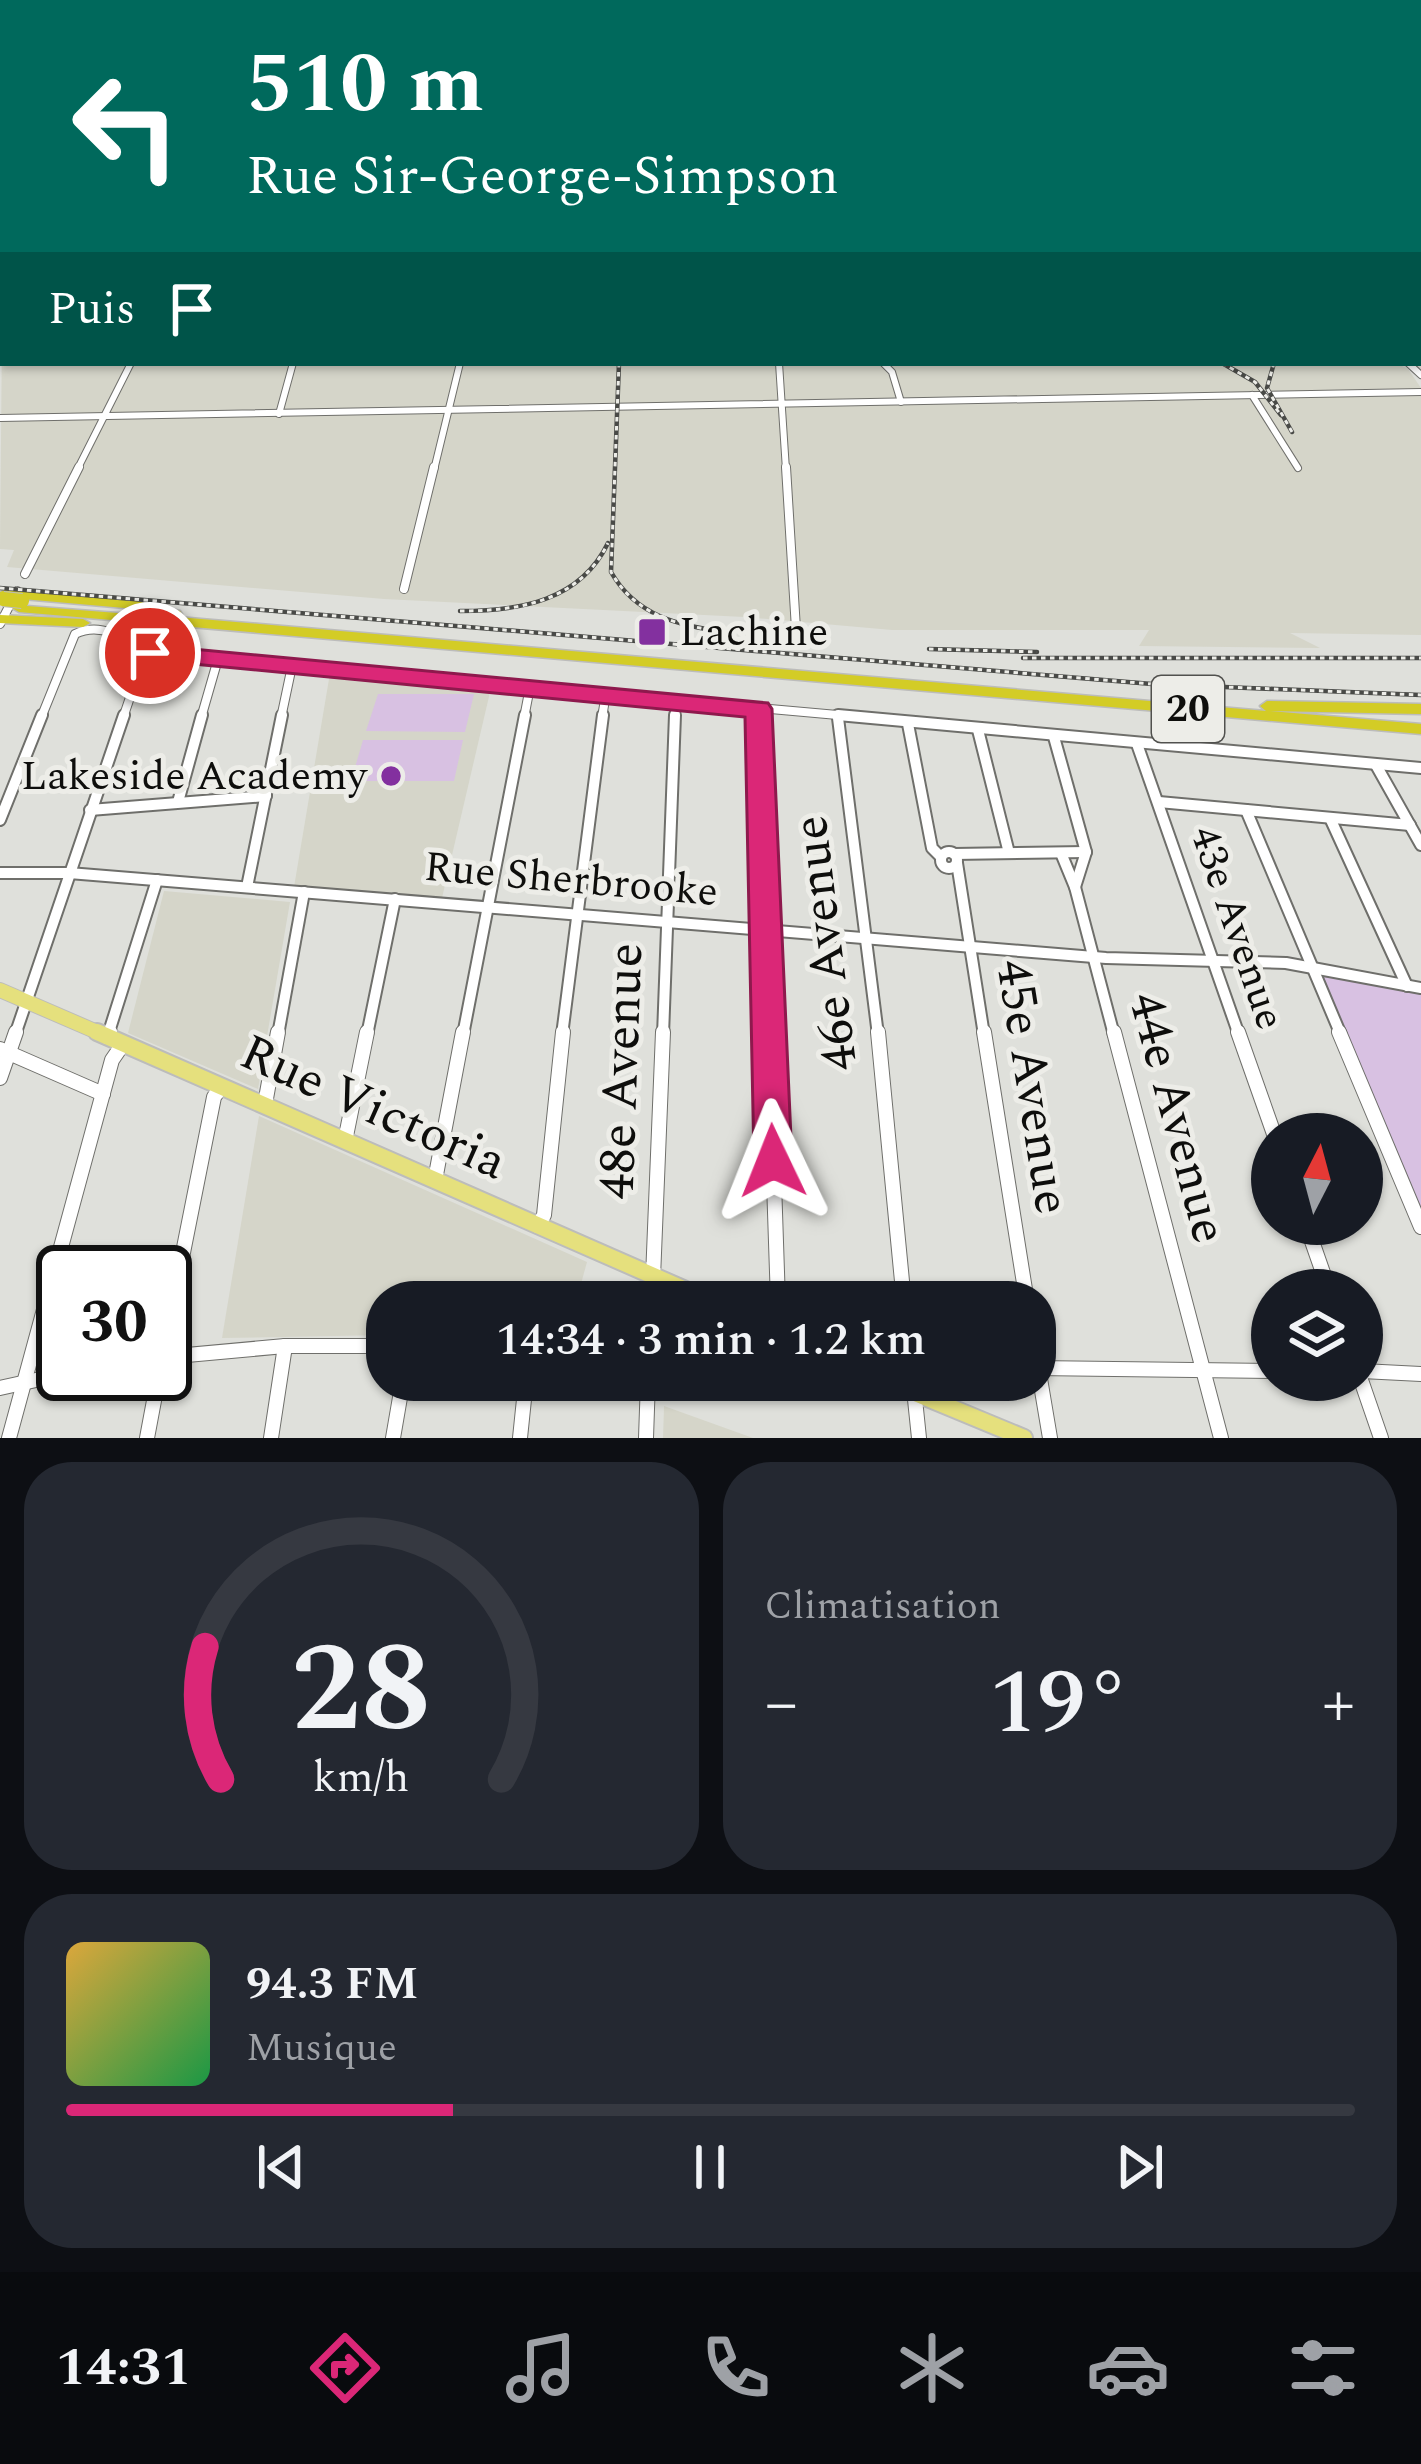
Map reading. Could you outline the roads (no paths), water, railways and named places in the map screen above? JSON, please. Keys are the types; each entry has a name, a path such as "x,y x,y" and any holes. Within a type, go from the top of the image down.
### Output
{"highway":[{"name":"20","path":"7,607 129,604 175,614 1421,719"},
{"name":"20","path":"7,607 116,624 146,620 1421,729"},
{"path":"1267,706 1421,710"}],"main road":[{"name":"Rue Victoria","path":"0,990 665,1281"},
{"path":"948,1401 1024,1438"}],"street":[{"path":"25,574 129,366"},
{"path":"279,414 292,366"},
{"path":"404,590 459,366"},
{"path":"778,366 796,629"},
{"path":"886,366 901,402"},
{"path":"0,418 1421,392"},
{"path":"1252,395 1298,468"},
{"path":"0,820 77,632 118,633 145,653 1421,768"},
{"path":"0,1078 4,1051 26,1002 145,653"},
{"path":"178,802 218,659"},
{"path":"247,887 292,666"},
{"path":"435,1180 530,687"},
{"path":"538,1226 544,1215 575,913 606,693"},
{"name":"48e Avenue","path":"653,1281 676,700"},
{"path":"758,709 777,1281"},
{"name":"46e Avenue","path":"838,718 868,937 902,1281"},
{"path":"908,724 932,848 961,885"},
{"path":"978,730 1009,853"},
{"path":"1054,737 1086,852 1075,887"},
{"name":"43e Avenue","path":"1137,744 1266,1113"},
{"path":"1376,765 1421,845"},
{"path":"90,810 266,796"},
{"path":"1159,802 1411,825"},
{"path":"1246,810 1421,1227"},
{"path":"1330,818 1414,987"},
{"path":"941,860 1086,852"},
{"name":"44e Avenue","path":"1060,853 1075,887 1221,1438"},
{"name":"45e Avenue","path":"956,858 1024,1281"},
{"name":"Rue Sherbrooke","path":"0,873 69,873 1093,956 1211,959 1310,967 1414,987"},
{"path":"9,1438 103,1094 114,1028 157,880"},
{"path":"264,1106 270,1095 304,892"},
{"path":"344,1141 395,899"},
{"path":"4,1051 103,1094"},
{"path":"185,1245 214,1097 221,1087"},
{"path":"192,1355 285,1346 366,1346"},
{"path":"271,1438 285,1346"},
{"path":"1056,1368 1251,1371"},
{"path":"1383,1372 1421,1374"},
{"path":"0,1388 36,1380"},
{"path":"147,1438 154,1401"},
{"path":"393,1438 399,1401"},
{"path":"520,1438 524,1401"},
{"path":"646,1438 647,1401"},
{"path":"914,1401 919,1438"},
{"path":"1043,1401 1050,1438"},
{"path":"1368,1401 1381,1438"}],"railway":[{"path":"619,366 611,572 646,609 692,626 726,632"},
{"path":"1227,366 1255,382 1281,415"},
{"path":"1273,366 1267,388 1292,432"},
{"path":"460,611 504,609 546,599 582,578 608,543"},
{"path":"0,588 1152,684 1421,695"},
{"path":"929,649 1037,652"},
{"path":"1023,658 1421,658"}],"place":[{"name":"Lachine","path":"652,632"},
{"name":"Lakeside Academy","path":"391,776"}]}
